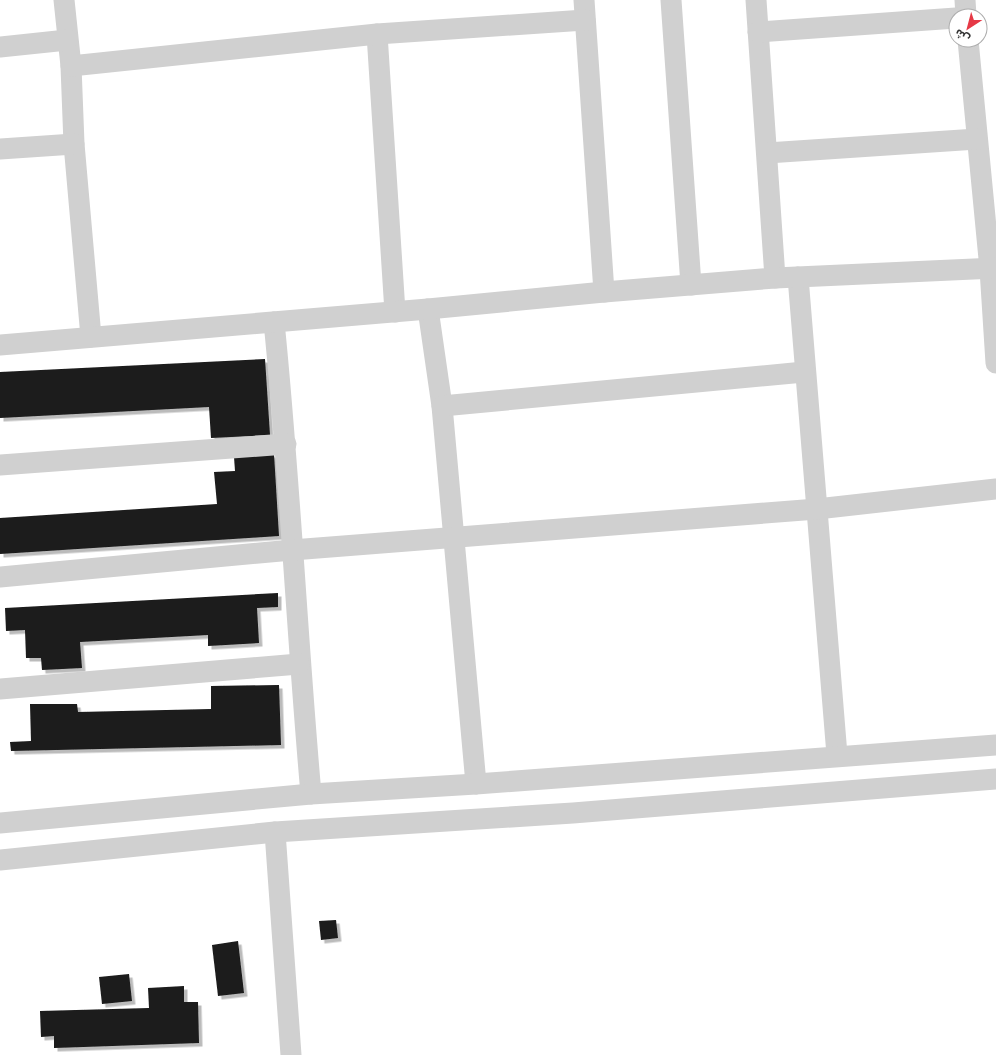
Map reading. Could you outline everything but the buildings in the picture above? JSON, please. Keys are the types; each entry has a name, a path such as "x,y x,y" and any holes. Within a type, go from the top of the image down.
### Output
{"street":[{"path":"64,0 67,40 71,66 74,144 91,336"},
{"path":"672,0 690,285"},
{"path":"756,0 775,278"},
{"path":"71,66 377,34 584,10 604,292"},
{"path":"758,32 948,19"},
{"path":"377,34 395,312"},
{"path":"0,47 67,40"},
{"path":"969,48 977,139 993,268 996,363"},
{"path":"767,153 977,139"},
{"path":"0,149 74,144"},
{"path":"0,344 395,312 604,292 775,278 993,268"},
{"path":"798,278 804,372 837,755"},
{"path":"428,309 442,406 476,784"},
{"path":"274,322 286,444 299,664 311,794"},
{"path":"442,406 804,372"},
{"path":"0,465 286,444"},
{"path":"0,577 292,550 454,539 817,509 996,489"},
{"path":"0,689 299,664"},
{"path":"0,823 311,794 476,784 837,755 996,745"},
{"path":"0,860 276,832 574,813 996,779"},
{"path":"276,832 291,1055"}]}
